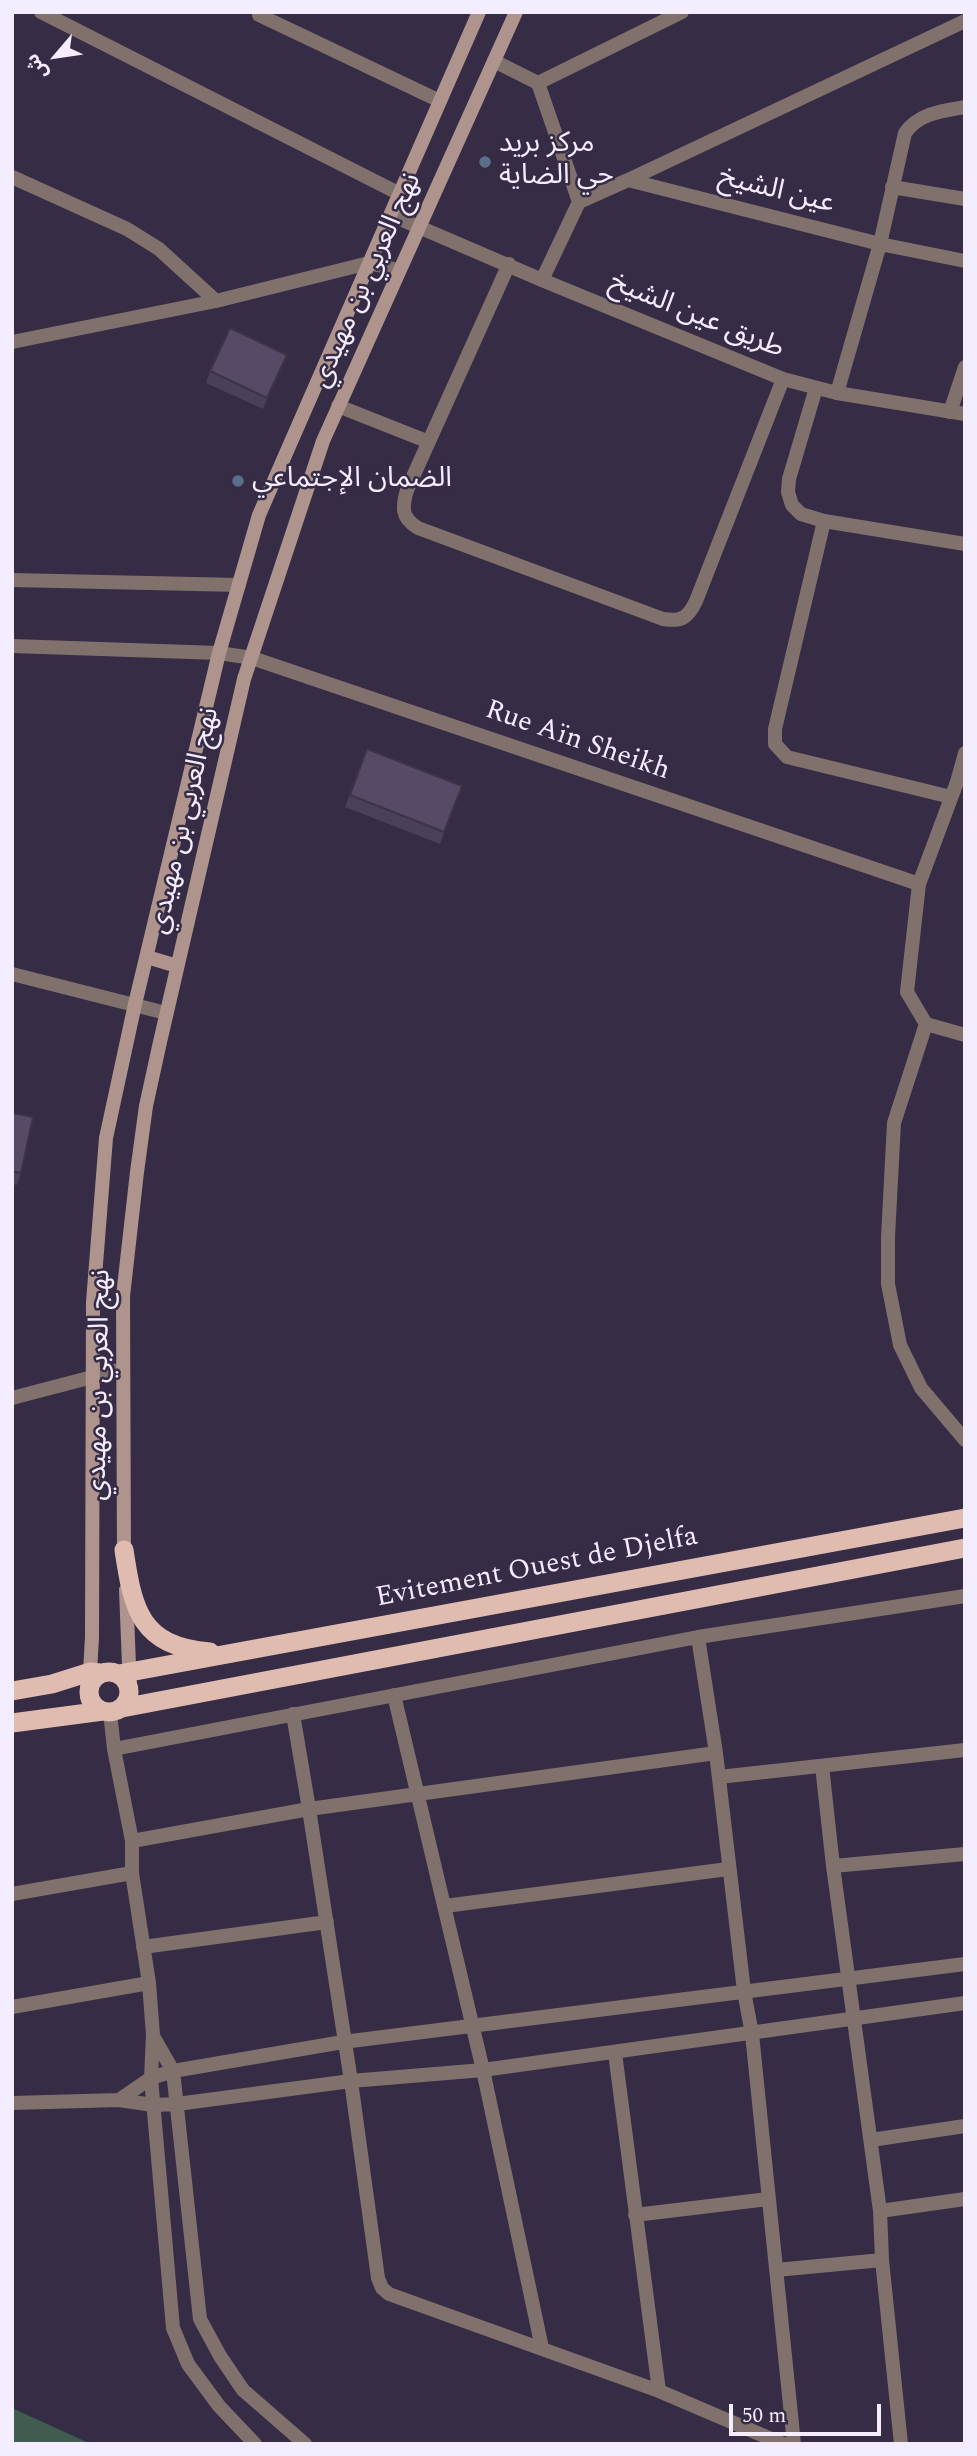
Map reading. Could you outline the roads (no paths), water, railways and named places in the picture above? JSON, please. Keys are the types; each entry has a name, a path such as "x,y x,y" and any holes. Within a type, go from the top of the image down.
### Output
{"highway":[{"name":"Evitement Ouest de Djelfa","path":"12,1723 110,1689 235,1654 965,1518"},
{"name":"Evitement Ouest de Djelfa","path":"12,1690 52,1684 110,1689 965,1548"},
{"path":"124,1550 131,1593 147,1627 175,1646 235,1654"}],"main road":[{"name":"نهج العربي بن مهيدي","path":"110,1689 92,1637 93,1302 106,1138 135,1004 219,653 259,515 479,12"},
{"name":"نهج العربي بن مهيدي","path":"110,1689 124,1550 123,1297 137,1172 146,1106 166,1013 244,679 318,454 398,270 516,12"},
{"path":"147,957 177,967"}],"street":[{"path":"41,12 400,194"},
{"path":"538,83 682,12"},
{"path":"259,15 440,101"},
{"path":"542,280 579,202 965,21"},
{"path":"494,61 538,83 579,202"},
{"path":"837,393 880,244 905,133 922,117 965,107"},
{"path":"12,177 127,229 159,249 216,301"},
{"name":"عين الشيخ","path":"628,180 880,244 965,261"},
{"path":"892,187 965,199"},
{"name":"طريق عين الشيخ","path":"391,215 783,379 837,393 957,413"},
{"path":"12,342 216,301 369,263 398,270"},
{"path":"509,264 407,490 402,507 409,522 418,528 663,619 677,621 686,618 696,601 783,379"},
{"path":"957,413 965,367"},
{"path":"816,388 789,479 792,505 801,514 824,521 965,544"},
{"path":"338,406 429,442"},
{"path":"824,521 775,729 775,744 787,757 951,797"},
{"path":"12,580 239,585"},
{"name":"Rue Aïn Sheikh","path":"12,646 219,653 252,658 919,884"},
{"path":"965,753 961,783 951,797 919,884 907,992 926,1024 965,1035"},
{"path":"12,974 166,1013"},
{"path":"926,1024 894,1123 888,1284 900,1345 921,1388 965,1440"},
{"path":"12,1398 123,1369"},
{"path":"114,1749 698,1637 965,1596"},
{"path":"698,1637 716,1753 728,1869 752,2034 794,2444"},
{"path":"110,1689 114,1749 132,1841 132,1873 149,1983 152,2035 150,2078 173,2328 188,2364 219,2406 255,2444"},
{"path":"394,1695 483,2070 542,2348"},
{"path":"293,1714 351,2081 378,2278 382,2288 389,2294 659,2391 783,2444"},
{"path":"719,1777 965,1751"},
{"path":"132,1841 310,1809 716,1753"},
{"path":"822,1766 880,2211 882,2260 901,2444"},
{"path":"833,1866 965,1854"},
{"path":"445,1906 728,1869"},
{"path":"12,1894 132,1873"},
{"path":"143,1947 327,1922"},
{"path":"119,2100 150,2078 173,2071 343,2042 965,1964"},
{"path":"12,2007 149,1983"},
{"path":"12,2088 14,2103 119,2100 153,2105 177,2104 351,2081 483,2070 965,2003"},
{"path":"152,2035 173,2071 200,2319 243,2390 305,2444"},
{"path":"615,2053 659,2391"},
{"path":"871,2140 965,2126"},
{"path":"635,2215 768,2199"},
{"path":"880,2211 965,2199"},
{"path":"776,2270 882,2260"}],"place":[{"name":"مركز بريد حي الضاية","path":"485,162"},
{"name":"الضمان الإجتماعي","path":"238,481"}]}
